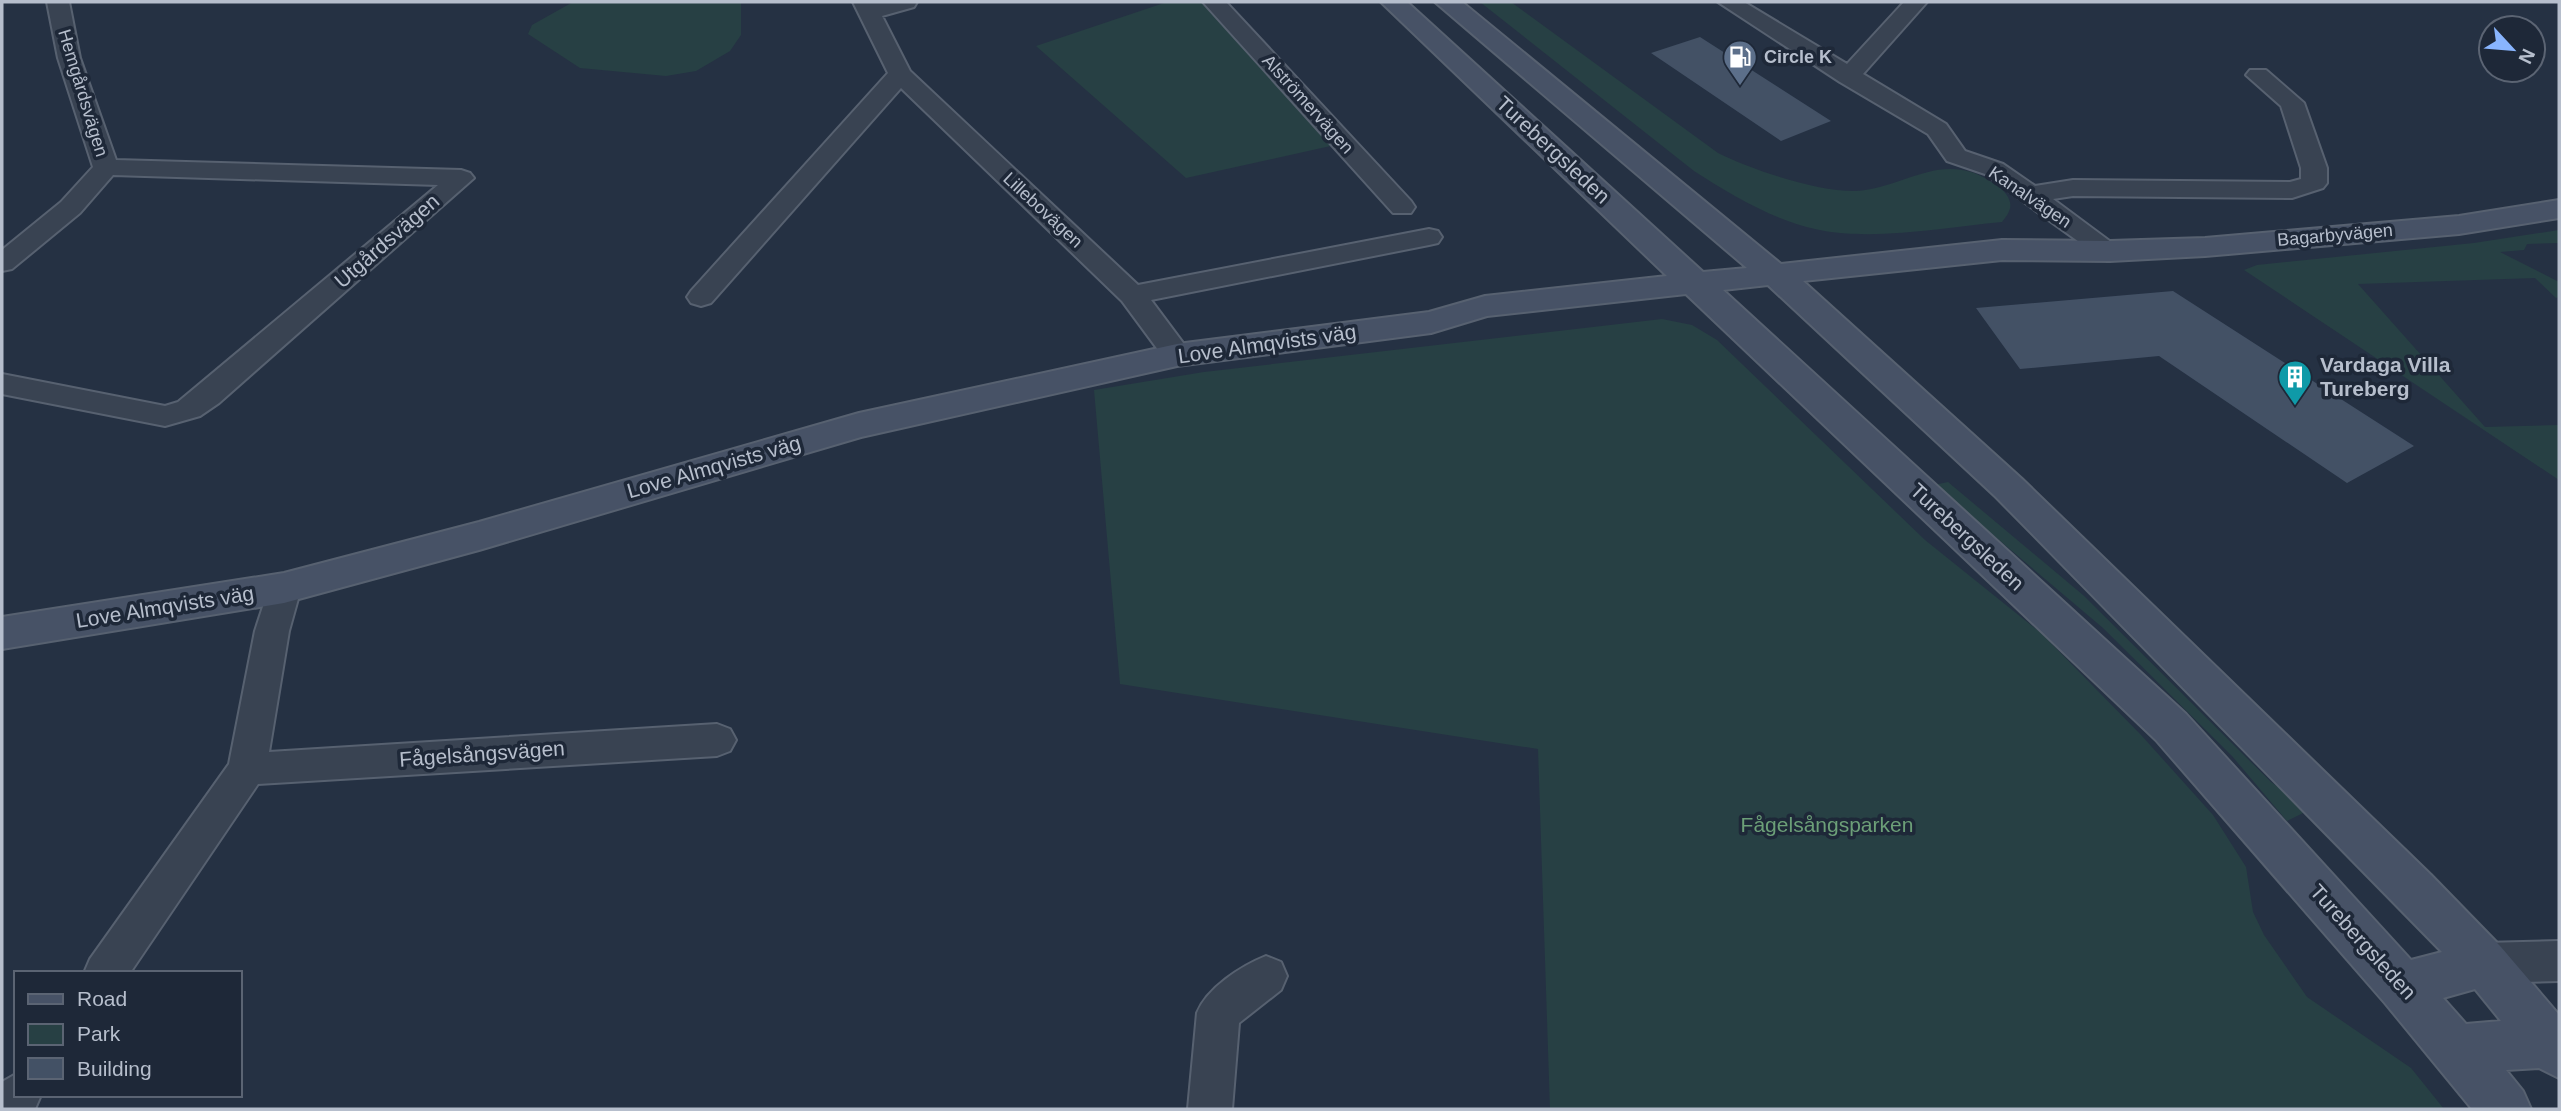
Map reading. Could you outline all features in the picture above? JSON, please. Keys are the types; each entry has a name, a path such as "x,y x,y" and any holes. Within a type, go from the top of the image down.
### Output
{"main road":[{"name":"Turebergsleden","path":"1393,2 2171,727 2402,986 2505,1109"},
{"name":"Turebergsleden","path":"1447,2 1787,284 2019,498 2294,769 2484,963 2556,1045"},
{"name":"Bagarbyvägen","path":"1706,293 1787,284 2028,269 2110,251 2205,247 2459,225 2559,209"},
{"name":"Love Almqvists väg","path":"2,633 284,588 479,536 859,425 1177,355 1431,322 1498,324 1706,293"},
{"path":"2402,986 2484,963"},
{"path":"2457,1049 2556,1045"}],"street":[{"name":"Hemgårdsvägen","path":"2,263 61,219 86,194 106,167 69,58 58,2"},
{"path":"867,8 906,2"},
{"name":"Alströmervägen","path":"1214,2 1402,207"},
{"name":"Kanalvägen","path":"1729,2 1848,77 1937,128 1956,156 1994,169 2110,251"},
{"path":"1848,77 1916,2"},
{"name":"Lillebovägen","path":"867,8 900,74 1132,295 1177,355"},
{"path":"701,297 900,74"},
{"path":"2031,194 2073,188 2292,190 2314,183 2314,169 2292,103 2258,75"},
{"name":"Utgårdsvägen","path":"2,384 165,416 189,409 208,396 461,178 106,167"},
{"path":"1132,295 1429,237"},
{"path":"106,971 247,769 272,631 284,588"},
{"name":"Fågelsångsvägen","path":"247,769 717,740"},
{"path":"2484,963 2559,961"},
{"path":"1210,1109 1218,1013 1266,976"}],"green space":[{"path":"573,2 741,2 741,35 730,51 696,71 666,76 580,68 528,34 532,25"},
{"path":"1167,2 1203,2 1335,145 1186,178 1036,46"},
{"path":"1480,2 1511,2 1718,153 1749,166 1805,184 1856,191 1923,173 1956,169 1972,172 2000,188 2010,202 2009,212 2002,222 1884,234 1837,233 1783,219 1737,197 1694,171"},
{"path":"2559,230 2559,243 2527,244 2524,250 2500,252 2559,282 2559,297 2556,298 2535,278 2358,284 2485,427 2559,425 2559,480 2244,270 2257,265 2474,243"},
{"name":"Fågelsångsparken","path":"1662,319 1692,325 1717,340 1925,540 2041,633 2142,736 2213,815 2246,867 2253,912 2264,935 2307,997 2411,1068 2444,1109 1550,1109 1538,749 1120,684 1094,390 1204,372"},
{"path":"1948,482 2083,595 2271,782 2309,810 2287,821 2232,756 2103,628 1934,485"}],"building":[{"name":"Circle K","path":"1700,37 1831,121 1781,141 1651,53"},
{"name":"Vardaga Villa Tureberg","path":"2173,291 2414,446 2347,483 2159,356 2020,369 1976,308"}],"place":[{"name":"Circle K","path":"1740,87"},
{"name":"Vardaga Villa Tureberg","path":"2295,407"}]}
